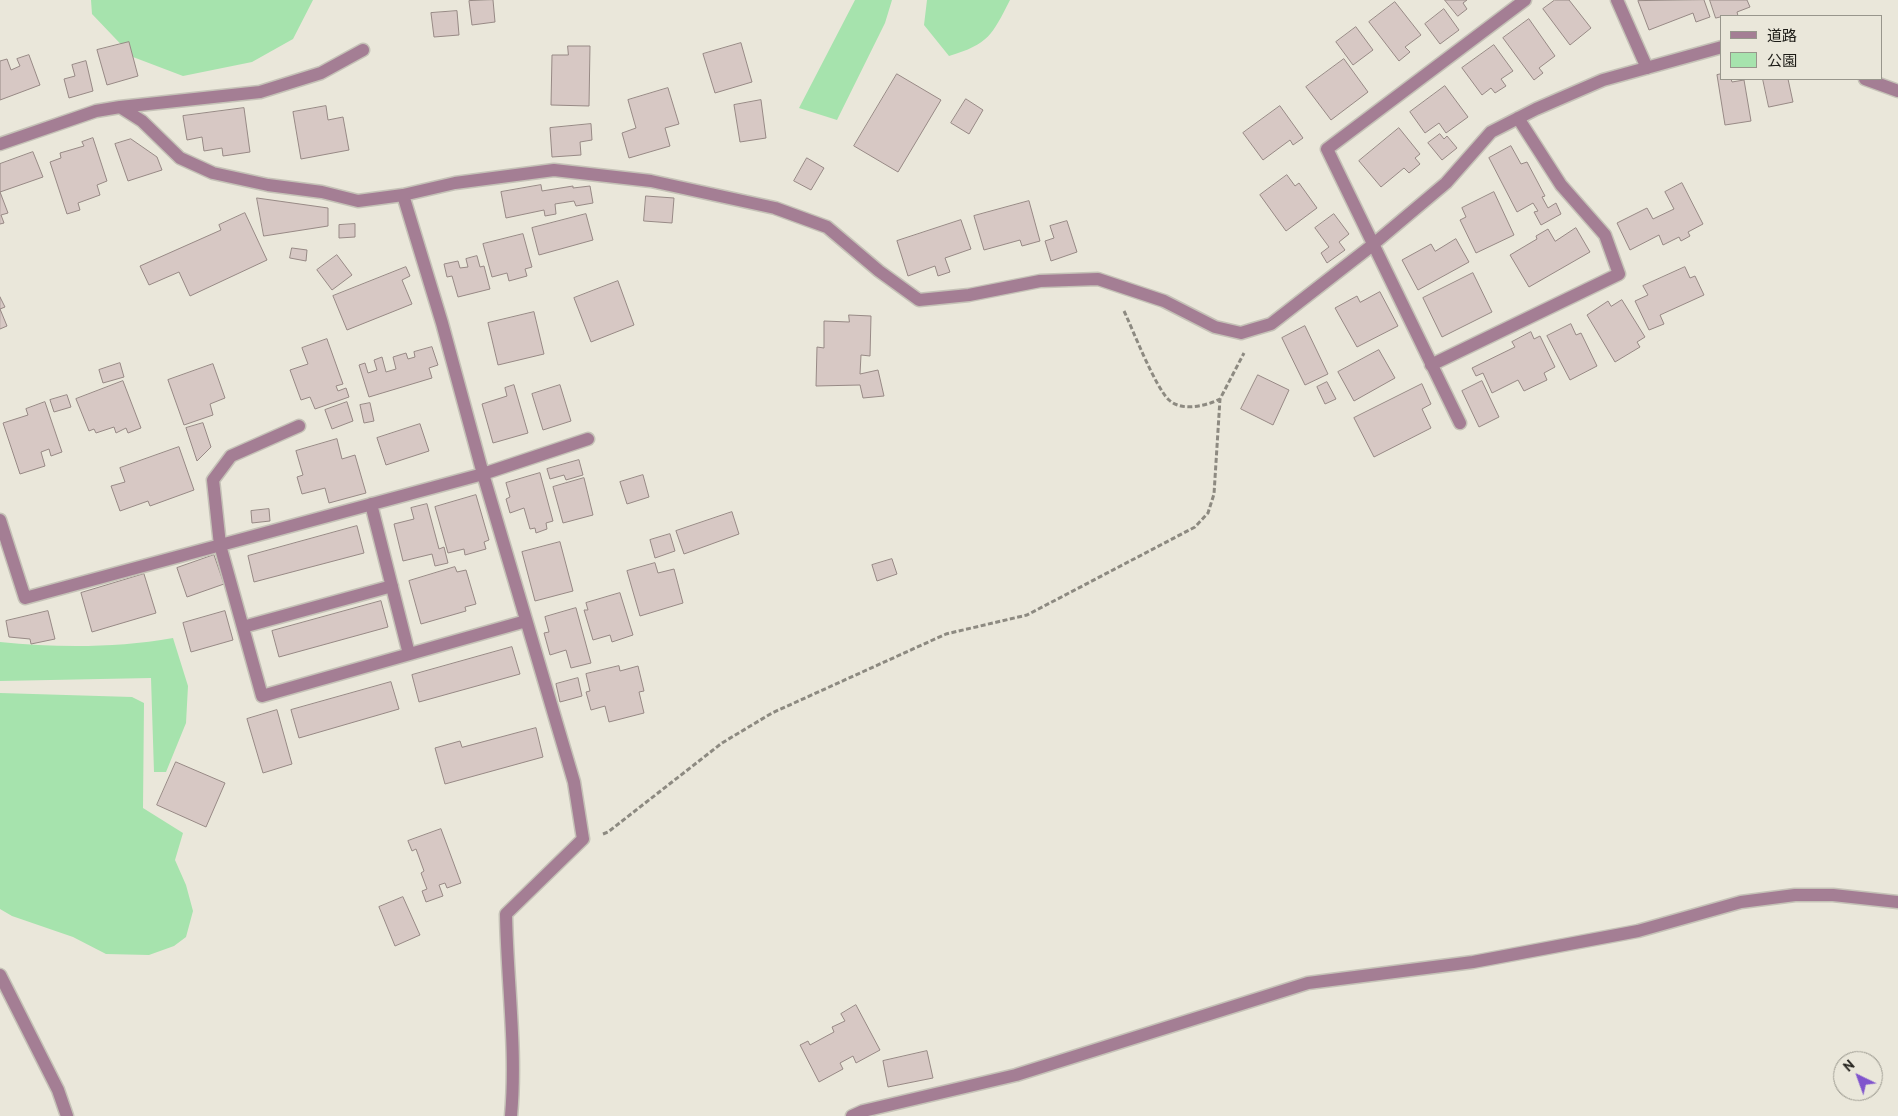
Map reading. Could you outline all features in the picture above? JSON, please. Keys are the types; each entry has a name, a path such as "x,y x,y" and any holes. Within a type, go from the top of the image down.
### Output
{"street":[{"path":"1460,423 1328,149 1525,0"},
{"path":"1617,0 1647,68"},
{"path":"120,107 142,120 180,158 213,173 268,185 322,192 358,201 402,195 455,183 554,170 651,181 774,208 827,227 879,271 919,300 969,295 1040,281 1098,279 1164,301 1215,327 1240,333 1272,324 1373,244 1446,183 1491,132 1604,80 1720,49"},
{"path":"0,144 96,111 260,92 321,73 363,50"},
{"path":"1868,80 1898,91"},
{"path":"1431,365 1619,274 1605,235 1561,185 1518,118"},
{"path":"402,195 442,322 483,474 574,782 583,839 506,914 507,974 514,1077 511,1116"},
{"path":"299,426 231,456 213,480 220,545 262,696 526,621"},
{"path":"0,520 24,598 483,474 588,439"},
{"path":"371,504 409,654"},
{"path":"243,627 392,586"},
{"path":"852,1116 863,1111 1016,1075 1308,983 1483,960 1638,931 1741,902 1795,895 1833,896 1898,902"},
{"path":"0,975 58,1090 67,1116"}],"path":[{"path":"1110,283 1160,386 1169,400 1178,405 1192,407 1208,405 1220,399"},
{"path":"583,839 608,832 722,743 772,713 946,634 1027,616 1195,527 1208,513 1214,494 1220,399 1254,329"}],"green space":[{"path":"91,0 313,0 293,39 252,62 183,76 133,57 92,14"},
{"path":"855,0 892,0 885,23 837,120 799,108"},
{"path":"927,0 1010,0 988,37 973,47 949,56 924,25"},
{"path":"173,638 188,686 186,723 166,772 154,772 151,678 0,681 0,642 87,646 130,644"},
{"path":"0,693 132,697 144,703 143,808 183,833 175,860 186,885 193,911 186,937 174,946 149,955 106,954 73,937 12,916 0,909"}],"building":[{"path":"493,0 495,22 472,25 469,1"},
{"path":"1445,0 1467,0 1463,3 1467,9 1458,16"},
{"path":"1555,0 1569,0 1591,28 1570,45 1543,9"},
{"path":"1704,0 1710,17 1696,22 1693,13 1649,30 1638,1"},
{"path":"1710,0 1747,0 1750,7 1737,12 1738,15 1720,15 1720,17 1716,18"},
{"path":"1395,2 1421,35 1405,47 1410,52 1399,61 1369,22"},
{"path":"1444,9 1459,30 1440,44 1425,24"},
{"path":"457,11 459,35 434,37 431,13"},
{"path":"1529,19 1555,56 1539,68 1543,73 1534,80 1503,38"},
{"path":"1356,27 1373,50 1353,65 1336,42"},
{"path":"129,42 138,76 107,85 97,50"},
{"path":"741,43 752,82 715,93 703,54"},
{"path":"1494,45 1513,71 1501,79 1506,86 1495,93 1491,88 1482,95 1462,68"},
{"path":"568,46 590,46 589,106 551,105 552,55 568,55"},
{"path":"29,55 40,85 0,100 0,61 7,59 11,70 20,66 17,59"},
{"path":"1344,59 1368,92 1331,120 1306,87"},
{"path":"86,61 93,91 69,98 64,79 75,76 72,65"},
{"path":"897,74 941,100 898,172 854,146"},
{"path":"1720,74 1720,80 1731,80 1732,82 1744,80 1751,121 1725,125 1717,75"},
{"path":"1763,80 1788,80 1793,102 1769,107"},
{"path":"1445,86 1468,117 1446,133 1439,123 1425,133 1410,112"},
{"path":"668,88 679,124 665,128 670,146 629,158 622,133 636,128 628,100"},
{"path":"966,99 983,110 969,134 951,123"},
{"path":"761,100 766,138 740,142 734,105"},
{"path":"326,106 328,120 343,117 349,150 301,159 293,112"},
{"path":"1280,106 1303,138 1293,145 1290,140 1263,160 1243,133"},
{"path":"244,108 250,152 223,156 222,148 204,151 202,137 187,140 183,116"},
{"path":"591,124 592,140 580,142 581,155 552,157 550,128"},
{"path":"1399,128 1420,154 1415,158 1420,164 1409,173 1404,168 1381,187 1359,161"},
{"path":"1440,134 1444,139 1447,136 1457,148 1442,160 1428,143"},
{"path":"93,138 107,181 97,185 100,195 78,203 80,210 67,214 50,162 61,158 60,153 84,146 82,142"},
{"path":"131,139 157,157 162,170 128,181 115,144"},
{"path":"1511,146 1521,164 1527,162 1545,196 1542,197 1548,208 1556,203 1561,214 1541,225 1534,212 1538,211 1533,203 1517,212 1489,158"},
{"path":"33,152 43,177 0,192 0,164"},
{"path":"807,158 824,168 811,190 794,181"},
{"path":"1287,175 1295,186 1299,183 1317,208 1286,231 1260,195"},
{"path":"1682,183 1703,224 1688,232 1690,236 1681,241 1679,237 1663,245 1659,235 1630,250 1617,223 1647,208 1653,219 1674,209 1665,192"},
{"path":"541,185 542,191 573,186 573,188 590,186 593,203 576,206 574,201 555,204 556,214 545,216 544,210 506,218 501,192"},
{"path":"0,192 8,213 1,215 4,223 0,224"},
{"path":"1494,192 1514,235 1476,253 1460,220 1466,217 1462,208"},
{"path":"646,196 674,198 672,223 644,221"},
{"path":"257,198 328,208 328,226 264,236"},
{"path":"1029,201 1040,241 1022,246 1020,240 984,250 974,216"},
{"path":"245,213 267,260 190,296 179,272 149,285 140,266 221,230 219,225"},
{"path":"586,214 593,240 539,255 532,228"},
{"path":"1334,214 1349,234 1339,242 1345,250 1327,263 1321,253 1329,247 1315,228"},
{"path":"961,220 971,249 945,258 950,272 938,276 935,266 908,276 897,241"},
{"path":"1067,221 1077,252 1051,261 1045,241 1054,238 1050,226"},
{"path":"355,224 355,237 339,238 339,225"},
{"path":"1576,228 1590,252 1529,287 1510,255 1537,239 1536,236 1548,229 1555,241"},
{"path":"523,234 532,267 525,269 527,276 509,281 507,273 492,277 483,244"},
{"path":"1456,239 1469,262 1418,290 1402,260 1431,244 1435,251"},
{"path":"292,248 307,250 306,261 290,258"},
{"path":"337,255 352,275 332,290 317,270"},
{"path":"477,256 480,267 484,266 490,289 458,297 452,276 447,277 444,264 458,261 460,268 468,267 466,259"},
{"path":"406,267 410,276 402,280 412,304 347,330 333,296"},
{"path":"1685,267 1690,278 1695,276 1704,295 1660,315 1664,324 1649,330 1635,301 1648,295 1643,286"},
{"path":"1473,273 1492,312 1442,337 1423,298"},
{"path":"618,281 634,325 591,342 574,298"},
{"path":"1380,292 1398,326 1357,347 1335,308 1357,296 1360,302"},
{"path":"0,297 5,307 0,309"},
{"path":"1622,300 1645,337 1637,342 1640,347 1615,362 1587,315 1608,301 1611,306"},
{"path":"0,309 7,326 0,329"},
{"path":"534,312 544,354 498,365 488,323"},
{"path":"849,315 871,316 870,356 861,355 860,374 878,370 884,396 863,398 860,385 816,386 817,347 824,348 824,321 849,322"},
{"path":"1571,324 1576,335 1581,333 1597,366 1570,380 1547,336"},
{"path":"1305,326 1328,374 1305,385 1282,338"},
{"path":"1531,332 1534,339 1540,336 1555,367 1544,373 1547,380 1524,391 1518,380 1492,393 1483,373 1476,376 1472,368 1515,347 1512,342"},
{"path":"327,339 343,384 336,386 338,391 346,388 349,397 315,409 310,397 301,400 290,370 308,364 302,348"},
{"path":"432,347 438,365 429,368 432,378 369,397 359,365 365,363 368,373 377,370 374,360 382,357 386,372 396,369 393,357 406,353 408,359 415,357 414,352"},
{"path":"1379,350 1395,378 1354,401 1338,372"},
{"path":"120,363 124,377 103,383 99,370"},
{"path":"213,364 225,398 210,404 213,415 184,425 168,380"},
{"path":"1258,375 1289,390 1273,425 1241,409"},
{"path":"123,381 141,428 128,433 126,428 116,433 114,427 96,433 94,429 89,431 76,399"},
{"path":"1482,381 1499,417 1479,427 1462,391"},
{"path":"1327,382 1336,399 1325,404 1317,387"},
{"path":"1422,384 1431,404 1422,409 1431,428 1374,457 1354,418"},
{"path":"514,385 528,433 493,443 482,404 507,396 505,388"},
{"path":"560,385 571,421 543,430 532,394"},
{"path":"67,395 71,407 54,412 50,400"},
{"path":"45,402 62,452 51,456 49,449 41,452 45,466 20,474 3,423 28,415 26,409"},
{"path":"347,402 353,421 332,429 325,410"},
{"path":"370,403 374,421 364,423 360,405"},
{"path":"203,423 211,447 197,461 186,428"},
{"path":"420,424 429,451 386,465 377,438"},
{"path":"337,439 342,459 355,455 366,493 329,503 325,488 302,494 297,477 303,475 296,451"},
{"path":"179,447 194,490 150,506 148,501 120,511 111,486 125,482 120,468"},
{"path":"579,460 583,475 566,480 564,475 550,479 547,469"},
{"path":"540,473 553,521 546,523 547,529 536,533 535,528 530,529 524,508 510,513 506,499 510,497 506,483"},
{"path":"643,475 649,497 627,504 620,482"},
{"path":"584,478 593,515 563,523 553,487"},
{"path":"476,495 489,540 484,542 486,549 465,555 464,549 448,553 435,507"},
{"path":"427,504 439,549 444,547 448,563 435,566 432,554 403,561 394,524 414,519 411,508"},
{"path":"269,509 270,521 252,523 251,511"},
{"path":"732,512 739,534 684,554 676,531"},
{"path":"357,526 364,553 254,582 248,556"},
{"path":"670,534 675,551 655,558 650,540"},
{"path":"560,542 573,591 535,601 522,552"},
{"path":"214,555 224,584 187,597 177,568"},
{"path":"892,559 897,574 877,581 872,565"},
{"path":"655,563 658,573 674,569 683,603 640,616 627,571"},
{"path":"455,567 457,572 466,570 476,604 465,607 466,611 421,624 409,581"},
{"path":"144,574 156,613 92,632 81,593"},
{"path":"620,593 633,635 612,642 610,635 593,640 584,610 588,610 586,603"},
{"path":"381,601 388,627 279,657 272,631"},
{"path":"576,608 591,663 571,668 566,650 550,655 544,633 549,632 545,617"},
{"path":"48,611 55,639 31,644 30,639 9,637 6,621"},
{"path":"225,611 233,640 191,652 183,623"},
{"path":"512,647 520,674 419,702 412,675"},
{"path":"619,666 620,671 638,666 644,691 639,692 644,713 609,722 605,706 591,710 586,692 590,691 586,674"},
{"path":"578,678 582,696 560,702 556,684"},
{"path":"391,682 399,709 299,738 291,710"},
{"path":"277,710 292,764 263,773 247,719"},
{"path":"536,728 543,757 445,784 435,748 460,741 462,747"},
{"path":"176,762 225,783 206,827 157,805"},
{"path":"441,829 461,883 447,888 445,883 439,885 443,896 426,902 422,891 427,889 421,873 424,871 416,849 412,851 408,841"},
{"path":"403,897 420,935 395,946 379,907"},
{"path":"856,1005 880,1050 856,1063 853,1056 840,1063 843,1069 819,1082 800,1045 808,1041 810,1045 834,1032 832,1027 845,1021 841,1014"},
{"path":"927,1051 933,1078 888,1087 883,1061"}]}
